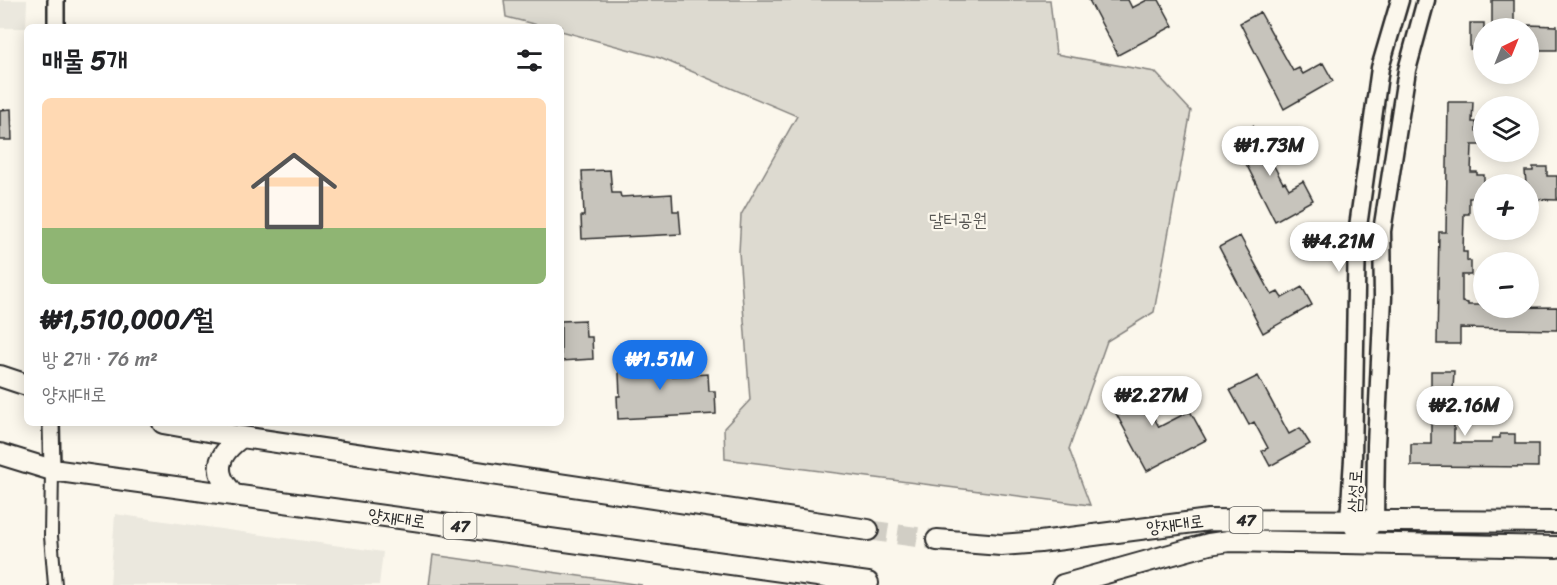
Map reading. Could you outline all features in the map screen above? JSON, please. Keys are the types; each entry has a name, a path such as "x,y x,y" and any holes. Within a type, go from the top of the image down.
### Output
{"main road":[{"name":"삼성로","path":"1361,543 1349,520 1353,459 1356,234 1380,68 1400,0"},
{"name":"삼성로","path":"1361,543 1375,520 1383,297 1382,231 1407,70 1426,0"},
{"path":"0,376 24,384"},
{"path":"180,426 868,530"},
{"path":"233,495 221,476 220,461 227,448 242,437"},
{"name":"양재대로","path":"0,454 52,470 868,583"},
{"name":"양재대로","path":"937,540 1001,545 1040,542 1209,519 1557,522"},
{"name":"양재대로","path":"1063,585 1209,544 1229,542 1557,547"}],"street":[{"path":"56,0 57,24"},
{"path":"51,426 51,536 55,585"}],"shaded area":[{"path":"0,0 27,0 24,28 0,28"},
{"path":"115,514 383,552 379,585 110,585"}],"green space":[{"name":"달터공원","path":"504,0 1050,0 1056,54 1155,72 1191,111 1154,312 1107,341 1069,449 1090,505 725,459 724,428 750,400 739,252 741,215 797,116 660,58 564,32 564,24 533,24 506,17"},
{"path":"433,555 642,585 429,585"}],"building":[{"path":"1089,0 1128,0 1132,8 1147,0 1159,0 1173,26 1118,55"},
{"path":"1492,0 1514,0 1514,18 1492,18"},
{"path":"1260,12 1293,71 1299,68 1303,74 1323,63 1333,81 1284,109 1240,23"},
{"path":"1470,23 1473,23 1473,49 1470,49"},
{"path":"1539,25 1557,26 1557,50 1539,50"},
{"path":"1448,102 1473,102 1471,172 1477,172 1477,174 1473,174 1473,198 1469,198 1469,214 1464,214 1463,252 1467,252 1467,261 1471,261 1471,275 1462,275 1462,302 1473,305 1473,318 1539,318 1539,307 1557,307 1557,330 1460,328 1460,344 1437,344 1439,232 1446,232"},
{"path":"11,109 12,140 0,140 0,110"},
{"path":"1253,126 1283,183 1285,182 1289,189 1303,181 1313,200 1275,221 1232,136"},
{"path":"1533,167 1547,167 1547,176 1557,176 1557,200 1539,199 1539,174 1525,174 1525,171 1533,171"},
{"path":"610,170 612,193 620,193 621,197 672,194 673,211 679,211 681,234 582,239 581,216 584,216 582,171"},
{"path":"1240,236 1272,295 1278,292 1282,298 1302,287 1312,305 1263,333 1219,247"},
{"path":"585,320 586,337 592,337 593,359 564,361 564,321"},
{"path":"646,349 648,373 657,373 657,377 708,374 709,391 715,391 716,414 618,419 617,396 620,396 618,351"},
{"path":"1431,371 1454,371 1453,390 1459,390 1458,398 1462,398 1462,413 1454,413 1454,443 1492,443 1492,438 1500,438 1500,434 1515,434 1515,444 1538,444 1538,467 1411,466 1411,444 1431,444"},
{"path":"1258,376 1289,434 1300,428 1310,444 1270,466 1262,451 1268,448 1254,422 1249,425 1230,390"},
{"path":"1132,377 1159,427 1190,411 1206,440 1147,471 1104,391"}],"tunnel":[{"path":"868,530 937,540"}]}
